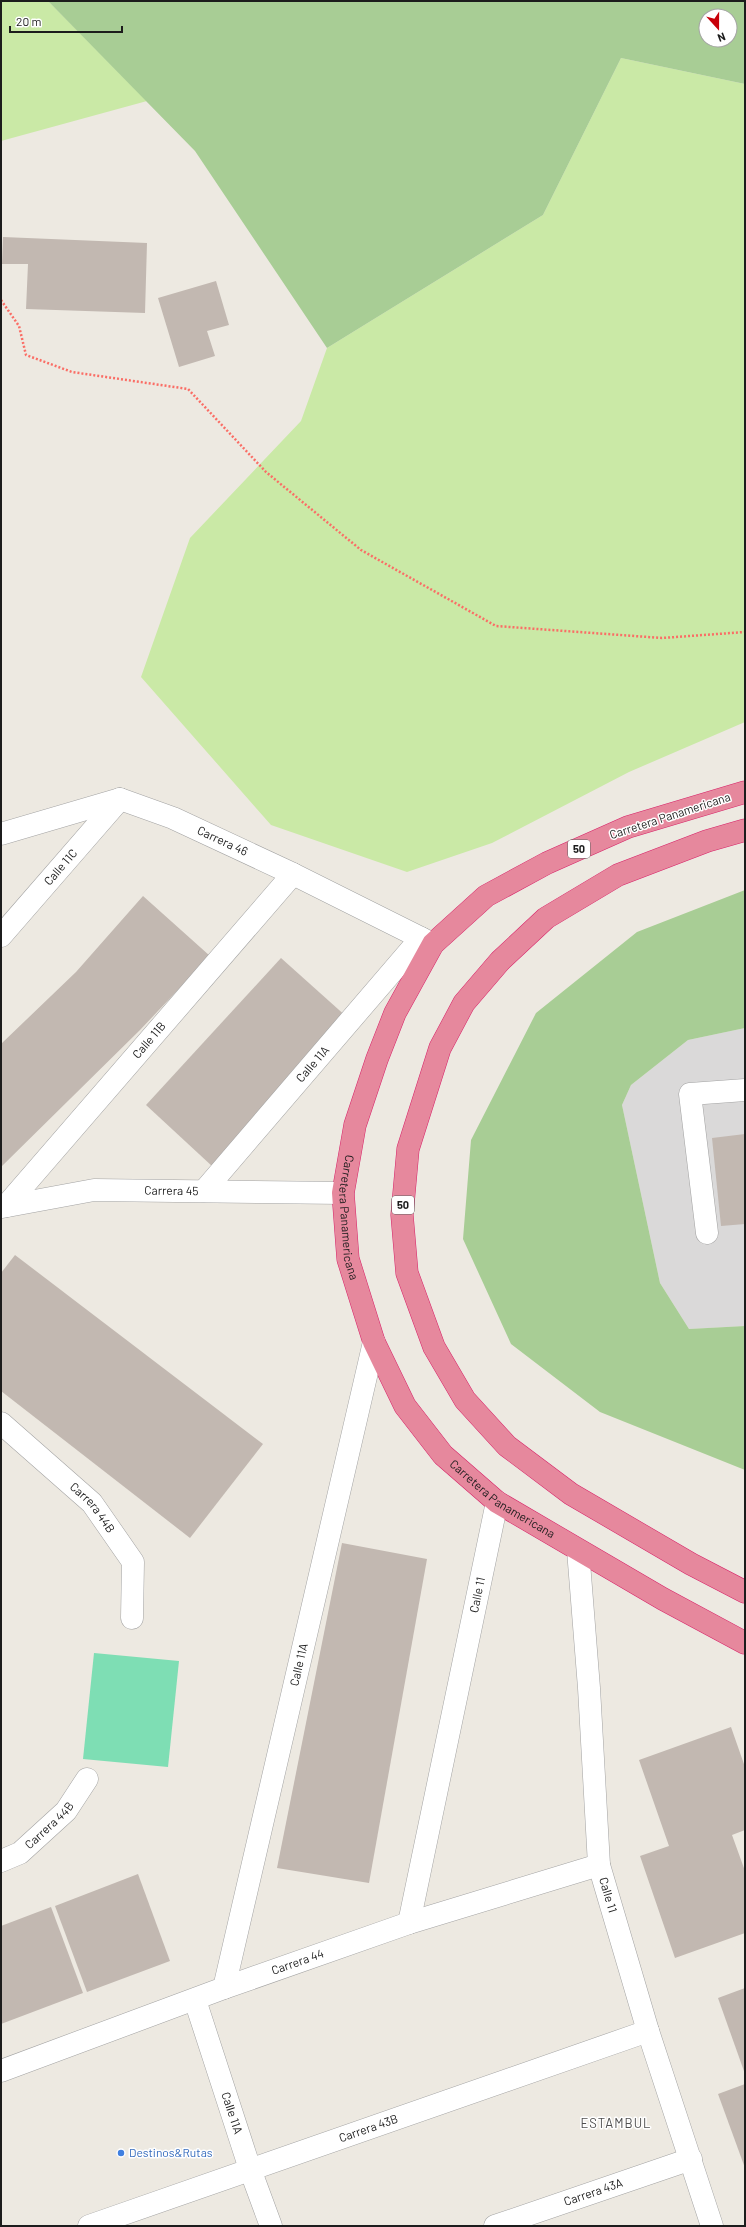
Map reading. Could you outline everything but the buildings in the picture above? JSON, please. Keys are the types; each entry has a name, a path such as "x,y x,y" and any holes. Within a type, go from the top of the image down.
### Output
{"highway":[{"name":"Carretera Panamericana","path":"745,792 628,827 546,863 486,896 427,941 377,1059 355,1125 343,1193 348,1260 374,1342 405,1406 443,1454 497,1502 663,1600 745,1643"},
{"name":"50","path":"745,830 707,841 618,875 546,918 500,961 464,1003 440,1048 408,1149 402,1215 406,1273 434,1347 465,1400 507,1446 571,1494 691,1564 745,1592"}],"street":[{"name":"Carrera 46","path":"120,799 173,818 293,874 427,941"},
{"path":"1,834 120,799"},
{"name":"Calle 11C","path":"1,936 120,799"},
{"name":"Calle 11B","path":"3,1207 293,874"},
{"name":"Calle 11A","path":"204,1191 427,941"},
{"path":"707,1233 690,1094 745,1090"},
{"name":"Carrera 45","path":"3,1207 94,1190 343,1193"},
{"name":"Calle 11A","path":"224,1988 374,1342"},
{"name":"Carrera 44B","path":"1,1423 92,1503 133,1562 132,1618"},
{"name":"Calle 11","path":"409,1923 497,1502"},
{"name":"Calle 11","path":"578,1550 589,1688 599,1865 648,2031 712,2226"},
{"name":"Carrera 44B","path":"1,1861 20,1853 66,1811 87,1779"},
{"name":"Carrera 44","path":"1,2071 224,1988 409,1923 599,1865"},
{"name":"Calle 11A","path":"195,2000 250,2169 271,2226"},
{"name":"Carrera 43B","path":"89,2226 648,2031"},
{"name":"Carrera 43A","path":"495,2226 691,2159"}],"path":[{"path":"1,300 20,326 26,355 72,372 188,389 266,472 361,550 496,626 662,638 745,632"}],"shaded area":[{"path":"745,1028 745,1326 689,1329 660,1283 622,1105 631,1085 688,1040"}],"green space":[{"path":"1,1 48,1 147,101 1,141"},
{"path":"48,1 745,1 745,84 621,58 543,215 327,348 195,151"},
{"path":"621,58 745,84 745,722 629,772 492,843 407,872 271,825 141,677 190,538 301,421 327,348 543,215"},
{"path":"745,890 745,1028 688,1040 631,1085 622,1105 660,1283 689,1329 745,1326 745,1470 600,1412 511,1344 463,1239 471,1140 536,1013 637,932"},
{"path":"94,1653 179,1661 168,1767 83,1759"}],"place":[{"name":"Destinos&Rutas","path":"121,2153"}],"district":[{"name":"ESTAMBUL","path":"616,2123"}]}
